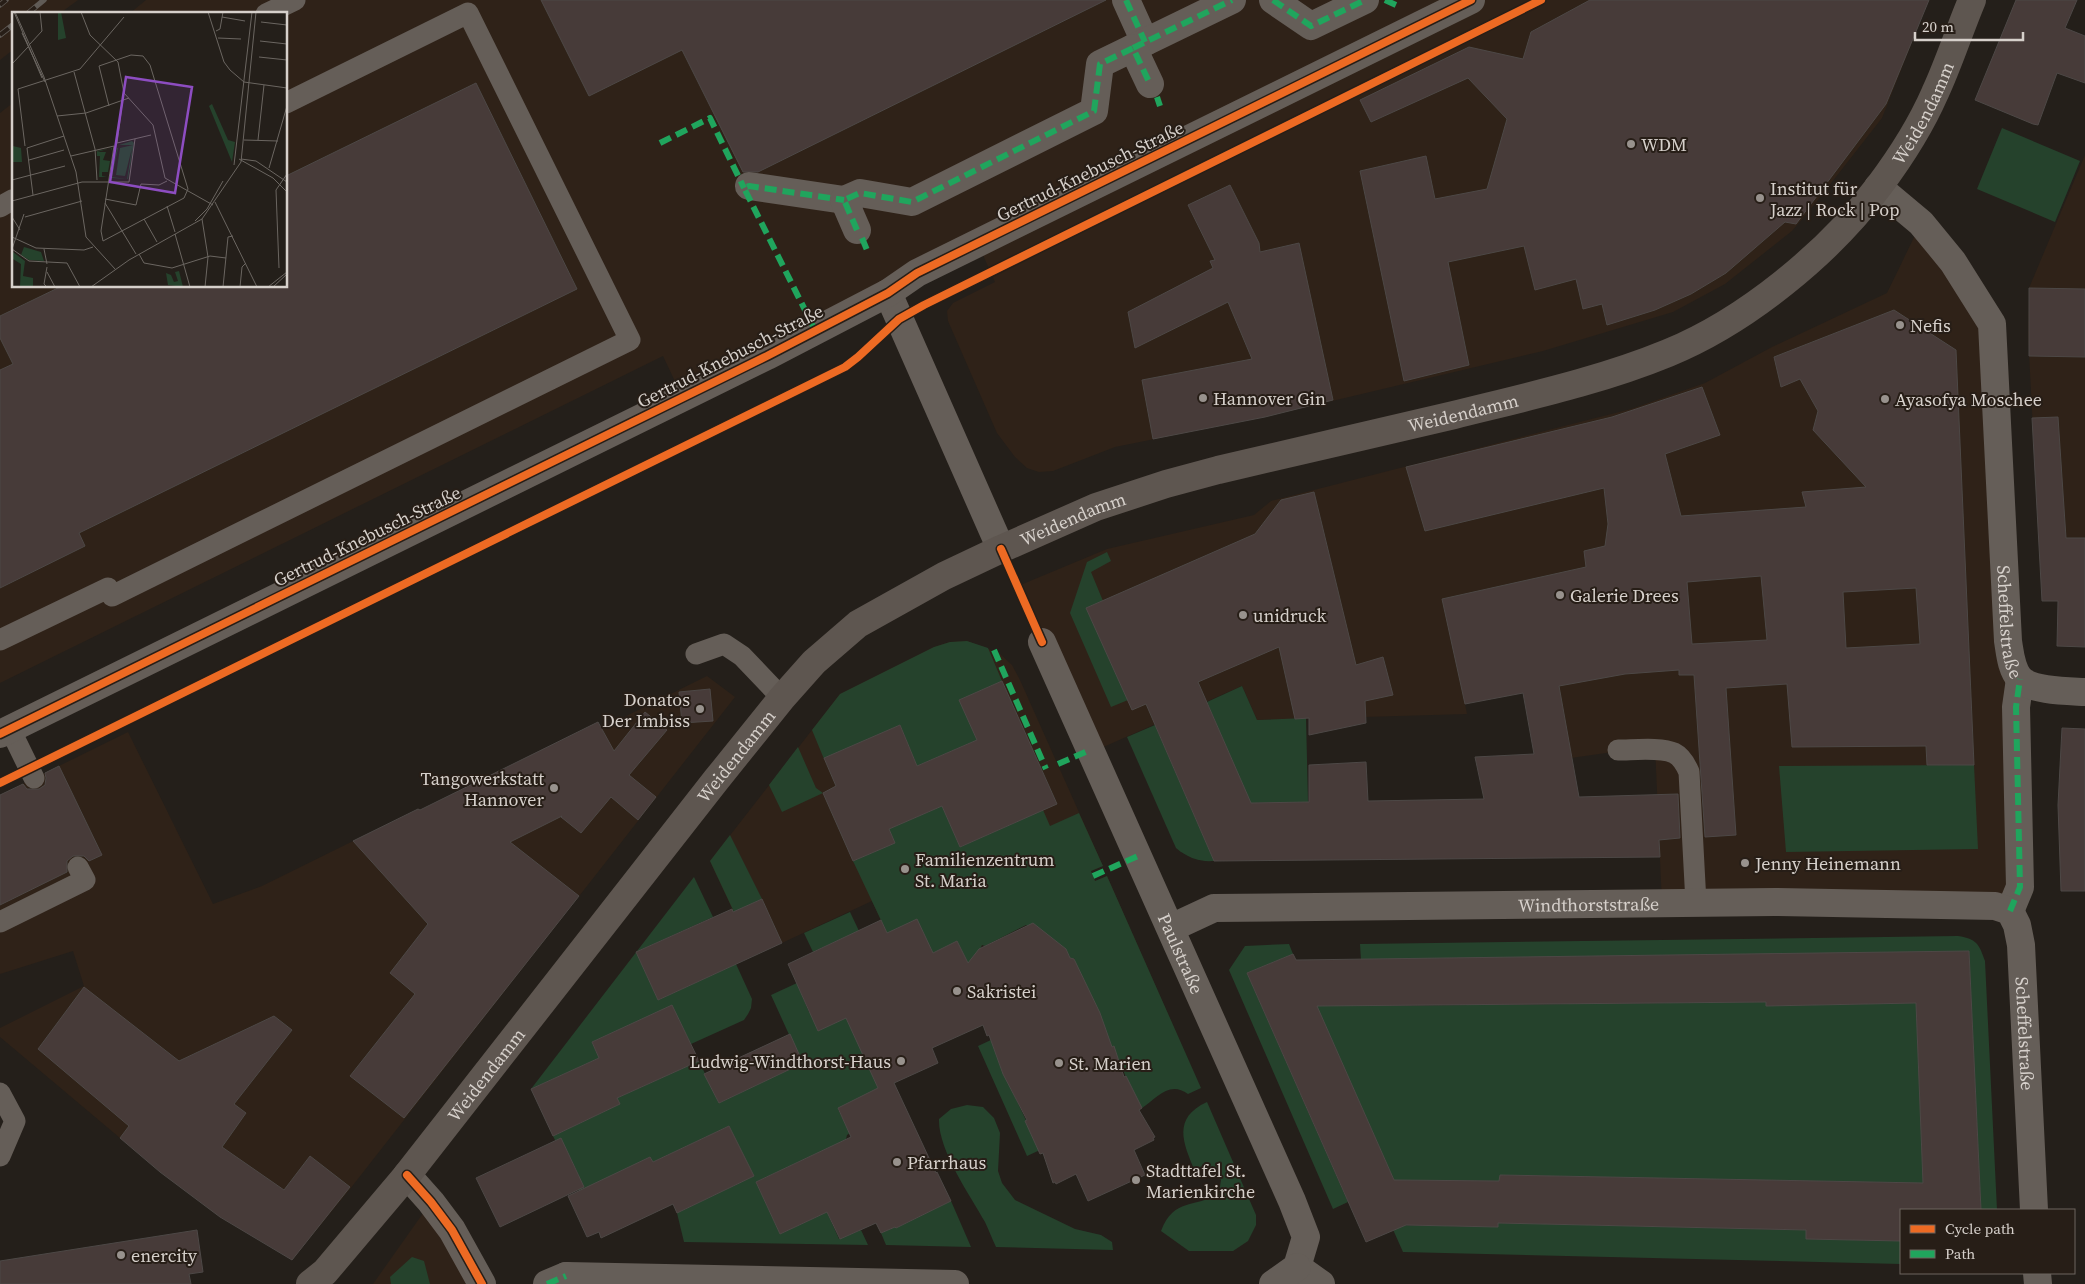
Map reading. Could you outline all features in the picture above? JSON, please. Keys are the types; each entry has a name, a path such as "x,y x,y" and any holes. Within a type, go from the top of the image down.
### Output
{"main road":[{"name":"Weidendamm","path":"310,1284 325,1272 407,1175 782,698 814,662 858,624 944,576 1096,507 1166,484 1563,388 1670,352 1712,331 1792,276 1832,239 1878,187 1935,94 1972,0"}],"street":[{"path":"1126,0 1156,96"},
{"path":"749,186 844,200 860,193 912,202 1094,111 1100,64 1232,0"},
{"path":"1273,0 1311,26 1365,0"},
{"name":"Gertrud-Knebusch-Straße","path":"3,731 767,356 888,293 916,273 1471,0"},
{"name":"Scheffelstraße","path":"1878,187 1921,223 1954,262 1992,324 2008,641 2012,665 2020,679 2016,707 2020,887 2010,911 2017,925 2021,945 2034,1209"},
{"path":"844,200 862,240"},
{"path":"888,293 1001,549"},
{"name":"Paulstraße","path":"1042,642 1292,1201 1306,1237 1297,1267"},
{"path":"2020,679 2036,687 2085,692"},
{"name":"Windthorststraße","path":"1171,928 1214,908 1696,903 1979,905 1995,906 2010,911"},
{"path":"407,1175 452,1230 482,1284"},
{"path":"1273,1284 1297,1267 1321,1284"},
{"path":"557,1280 955,1284"}],"lane":[{"path":"270,12 295,0"},
{"path":"0,640 108,588 112,596 630,340 465,6 288,102"},
{"path":"0,207 12,200"},
{"path":"696,654 724,644 742,656 782,698"},
{"path":"3,731 34,778"},
{"path":"1618,750 1666,751 1676,754 1685,763 1689,772 1696,903"},
{"path":"0,922 85,880 78,867"},
{"path":"0,1093 15,1120 0,1156"}],"shaded area":[{"path":"0,0 78,0 62,12 12,12 12,51 0,60"},
{"path":"146,0 1929,0 1882,118 1814,205 1792,231 1725,284 1673,312 1543,351 1269,416 1115,447 1053,471 1039,472 1027,468 1015,457 997,433 948,321 947,311 953,303 995,282 978,244 680,392 663,356 0,683 0,113 12,104 12,288 288,288 288,12 131,12"},
{"path":"2085,155 2085,647 2082,602 2042,601 2028,334 2029,288"},
{"path":"1921,223 1992,324 2023,900 1662,904 1655,746 1557,760 1544,689 1465,704 1467,714 1257,720 1242,686 1092,752 1018,586 1107,549 1254,515 1271,501 1631,409 1705,383 1772,347 1887,293"},
{"name":"Familienzentrum St. Maria","path":"967,641 999,653 1012,665 1020,680 1103,866 1091,871 1095,881 1107,876 1193,1071 1127,1080 1114,1046 1112,1047 1074,962 1075,959 1070,958 1067,951 1026,925 985,946 982,945 971,969 957,941 933,953 887,933 872,901 754,956 710,861 840,694 934,647 950,642"},
{"path":"707,676 735,697 350,1189 292,1260 215,1213 120,1138 0,1037 0,1028 84,986 73,951 0,974 0,795 128,732 213,904 262,886 418,809 420,810 602,728"},
{"path":"431,1202 482,1284 373,1284"}],"green space":[{"path":"2002,128 2080,161 2055,222 1977,189"},
{"path":"1107,552 1111,561 1091,572 1103,601 1087,608 1128,700 1111,707 1070,613 1087,562"},
{"path":"967,641 988,648 1002,681 960,700 977,740 917,766 900,725 824,759 812,730 840,694 934,647 950,642"},
{"path":"1242,686 1257,720 1306,718 1308,802 1250,803 1207,702"},
{"path":"1155,725 1214,861 1194,859 1176,848 1127,737"},
{"path":"798,747 816,788 823,793 782,812 769,785"},
{"path":"1974,765 1978,849 1786,852 1779,766"},
{"path":"942,806 960,847 1043,810 1050,826 1079,813 1103,866 1091,871 1095,881 1107,876 1201,1088 1188,1094 1175,1089 1163,1092 1142,1108 1127,1080 1114,1046 1112,1047 1074,962 1075,959 1070,958 1067,951 1026,925 985,946 982,945 971,969 957,941 933,953 887,933 853,861 894,843 889,829"},
{"path":"730,835 762,899 734,912 710,861"},
{"path":"694,877 713,917 637,952"},
{"path":"850,912 859,931 813,952 804,933"},
{"path":"1958,936 1969,939 1976,943 1985,961 1997,1209 1981,1209 1969,952 1362,1006 1766,1002 1766,1006 1916,1003 1924,1191 1913,1183 1500,1175 1499,1181 1394,1180 1296,960 1361,960 1360,944"},
{"path":"1289,944 1293,954 1247,973 1348,1202 1333,1209 1229,970 1245,946"},
{"path":"636,952 658,1000 736,964 752,999 748,1014 744,1020 691,1044 672,1006 592,1042 599,1058 531,1089"},
{"path":"797,983 809,1012 849,1016 878,1088 838,1109 850,1133 847,1135 836,1180 822,1151 756,1182 780,1234 827,1212 839,1239 861,1230 868,1245 684,1242 677,1213 754,1176 729,1126 653,1162 579,1191 574,1179 579,1176 565,1147 560,1150 553,1136 620,1104 617,1098 699,1061 719,1103 802,1063 771,995"},
{"path":"991,1040 1000,1065 1040,1150 1027,1156 978,1046"},
{"path":"1207,1102 1256,1215 1256,1225 1248,1241 1233,1251 1189,1251 1161,1231 1166,1220 1179,1208 1210,1198 1219,1193 1221,1180 1214,1170 1206,1167 1195,1171 1184,1141 1183,1132 1189,1116 1196,1108"},
{"path":"967,1105 983,1107 994,1118 1000,1133 998,1171 1002,1183 1015,1200 1075,1229 1101,1235 1112,1242 1113,1250 996,1247 985,1222 949,1158 940,1131 939,1119 951,1109"},
{"path":"951,1201 971,1247 886,1245 881,1233 896,1228"},
{"path":"1498,1223 1806,1230 1806,1239 1900,1241 1900,1264 1403,1252 1391,1225 1498,1227"},
{"path":"412,1257 424,1261 430,1284 391,1284 390,1277"}],"building":[{"path":"541,0 1106,0 758,172 743,172 682,50 589,96"},
{"path":"1590,0 1929,0 1886,104 1796,224 1785,222 1726,273 1691,294 1655,310 1607,325 1602,304 1583,309 1576,279 1535,290 1524,246 1448,262 1469,365 1404,381 1360,171 1426,156 1435,199 1487,189 1507,119 1468,78 1371,122 1360,100 1469,47 1523,59 1531,32"},
{"path":"2016,0 2077,0 2065,28 2085,36 2085,83 2057,73 2038,125 1975,100"},
{"path":"476,83 577,289 79,533 85,546 0,588 0,370 13,364 0,338 0,316 58,288 288,288 288,175"},
{"path":"1230,185 1259,243 1260,252 1299,243 1333,400 1265,417 1153,439 1142,380 1252,359 1228,302 1135,348 1128,312 1213,268 1210,261 1215,260 1188,205"},
{"path":"2029,288 2085,289 2085,357 2029,356"},
{"path":"1894,310 1956,350 1974,765 1927,765 1926,746 1792,747 1787,684 1726,688 1736,835 1705,837 1694,675 1679,675 1679,670 1625,674 1559,686 1579,797 1678,794 1680,838 1659,840 1660,857 1214,861 1146,704 1132,710 1086,608 1255,534 1281,500 1314,492 1356,665 1383,657 1393,695 1365,701 1366,723 1309,735 1309,718 1295,719 1279,647 1198,682 1251,803 1309,802 1309,765 1366,762 1368,801 1484,799 1475,757 1534,754 1523,693 1465,704 1442,599 1586,567 1584,551 1605,546 1608,524 1604,488 1425,531 1406,467 1612,417 1702,387 1720,435 1665,454 1681,516 1806,507 1802,492 1866,487 1813,430 1818,411 1800,379 1781,387 1774,357","holes":["1761,576 1767,640 1692,644 1687,582","1916,588 1920,644 1846,648 1843,592"]},
{"path":"2058,417 2066,538 2085,538 2085,647 2057,646 2058,601 2042,601 2032,418"},
{"path":"1002,681 1057,804 960,847 942,806 889,829 895,843 853,861 823,793 836,786 824,758 900,725 917,766 977,740 959,700"},
{"path":"710,689 713,721 682,723 679,692"},
{"path":"645,712 667,730 629,775 656,797 638,820 611,797 581,833 562,816 510,842 579,896 404,1118 350,1076 415,994 390,973 428,924 353,841 598,722 614,751"},
{"path":"2062,728 2085,729 2085,891 2061,891 2058,805"},
{"path":"59,766 102,855 89,861 84,856 73,856 67,861 67,872 0,905 0,795 23,784 27,789 39,789 45,785 45,773"},
{"path":"762,899 782,943 658,1000 636,952 732,909 733,912"},
{"path":"917,919 933,953 957,941 968,963 979,949 1033,923 1066,949 1070,958 1074,959 1100,1013 1112,1047 1114,1046 1124,1077 1126,1076 1142,1108 1139,1110 1155,1137 1153,1138 1154,1140 1134,1150 1145,1175 1088,1201 1076,1174 1056,1184 1055,1182 1053,1183 1043,1153 1040,1154 1025,1121 1027,1120 1003,1074 989,1035 987,1036 983,1025 932,1048 938,1063 894,1083 951,1201 896,1228 881,1233 876,1223 840,1239 827,1212 780,1234 756,1182 851,1137 838,1108 878,1088 846,1018 818,1031 788,964 881,920 887,933"},
{"path":"1969,951 1981,1209 1900,1209 1900,1241 1806,1239 1806,1230 1498,1223 1498,1227 1406,1225 1366,1242 1247,973 1293,954 1296,960","holes":["1766,1002 1766,1006 1916,1003 1923,1183 1500,1175 1499,1181 1394,1180 1317,1006"]},
{"path":"84,987 179,1061 274,1016 292,1030 234,1104 246,1113 222,1147 284,1190 310,1156 350,1187 292,1260 220,1217 160,1172 120,1138 129,1126 38,1049"},
{"path":"672,1005 699,1061 617,1098 620,1104 553,1136 531,1089 599,1058 592,1042"},
{"path":"790,1034 803,1063 719,1103 704,1074"},
{"path":"729,1126 754,1176 677,1213 673,1204 601,1238 599,1232 587,1237 568,1196 650,1157 653,1162"},
{"path":"561,1138 584,1187 500,1227 476,1178"},
{"name":"enercity","path":"197,1230 203,1272 189,1274 191,1284 0,1284 0,1261"}],"railway":[{"path":"0,5 6,0"},
{"path":"29,12 44,0"},
{"path":"0,35 12,26"}],"marked path":[{"path":"1126,0 1145,42"},
{"path":"1133,48 1232,0"},
{"path":"1273,0 1311,26 1365,0"},
{"path":"1385,0 1396,5"},
{"path":"857,230 844,200 860,193 912,202 1094,111 1100,64 1133,48 1150,84"},
{"path":"1157,97 1160,106"},
{"path":"660,143 710,118 744,188"},
{"path":"815,330 744,188 749,186 844,200"},
{"path":"862,238 867,250"},
{"path":"994,650 1046,769"},
{"path":"2010,911 2020,887 2016,707 2020,679"},
{"path":"1058,764 1090,750"},
{"path":"1093,876 1138,856"},
{"path":"547,1284 566,1276"}],"cycle path":[{"path":"0,734 767,356 888,293 917,273 1471,0"},
{"path":"0,783 845,367 899,319 924,305 1541,0"},
{"path":"1001,549 1042,642"},
{"path":"407,1175 452,1230 482,1284"}],"place":[{"name":"WDM","path":"1631,144"},
{"name":"Institut für Jazz | Rock | Pop","path":"1760,198"},
{"name":"Nefis","path":"1900,325"},
{"name":"Hannover Gin","path":"1203,398"},
{"name":"Ayasofya Moschee","path":"1885,399"},
{"name":"Galerie Drees","path":"1560,595"},
{"name":"unidruck","path":"1243,615"},
{"name":"Donatos Der Imbiss","path":"700,709"},
{"name":"Tangowerkstatt Hannover","path":"554,788"},
{"name":"Jenny Heinemann","path":"1745,863"},
{"name":"Familienzentrum St. Maria","path":"905,869"},
{"name":"Sakristei","path":"957,991"},
{"name":"Ludwig-Windthorst-Haus","path":"901,1061"},
{"name":"St. Marien","path":"1059,1063"},
{"name":"Pfarrhaus","path":"897,1162"},
{"name":"Stadttafel St. Marienkirche","path":"1136,1180"},
{"name":"enercity","path":"121,1255"}]}
